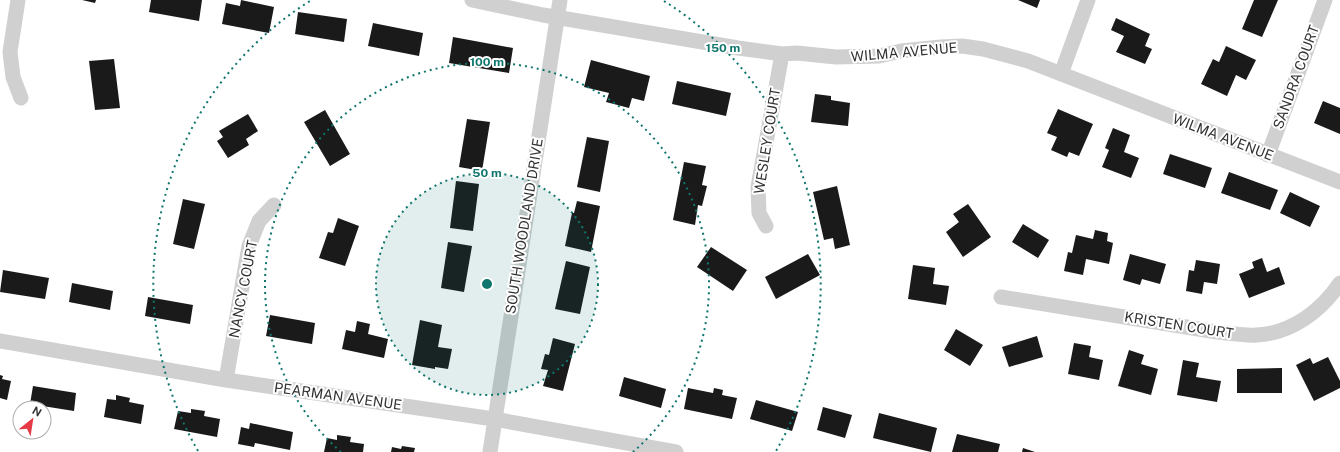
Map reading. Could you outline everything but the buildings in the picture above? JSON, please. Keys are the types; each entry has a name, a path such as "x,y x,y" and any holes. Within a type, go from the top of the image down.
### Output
{"street":[{"path":"18,0 10,52 13,77 21,98"},
{"name":"WILMA AVENUE","path":"472,0 558,17 738,48 782,54 797,53 836,57 879,56 941,47 962,46 983,49 1028,61 1340,182"},
{"name":"SOUTH WOODLAND DRIVE","path":"490,452 560,0"},
{"path":"1061,74 1088,0"},
{"name":"SANDRA COURT","path":"1268,154 1325,0"},
{"name":"WESLEY COURT","path":"766,226 759,213 758,187 782,54"},
{"name":"NANCY COURT","path":"226,380 249,246 259,221 274,205"},
{"name":"KRISTEN COURT","path":"1001,298 1217,332 1259,335 1286,328 1312,314 1323,304 1340,283"},
{"name":"PEARMAN AVENUE","path":"0,341 226,380 494,419 676,452"}]}
